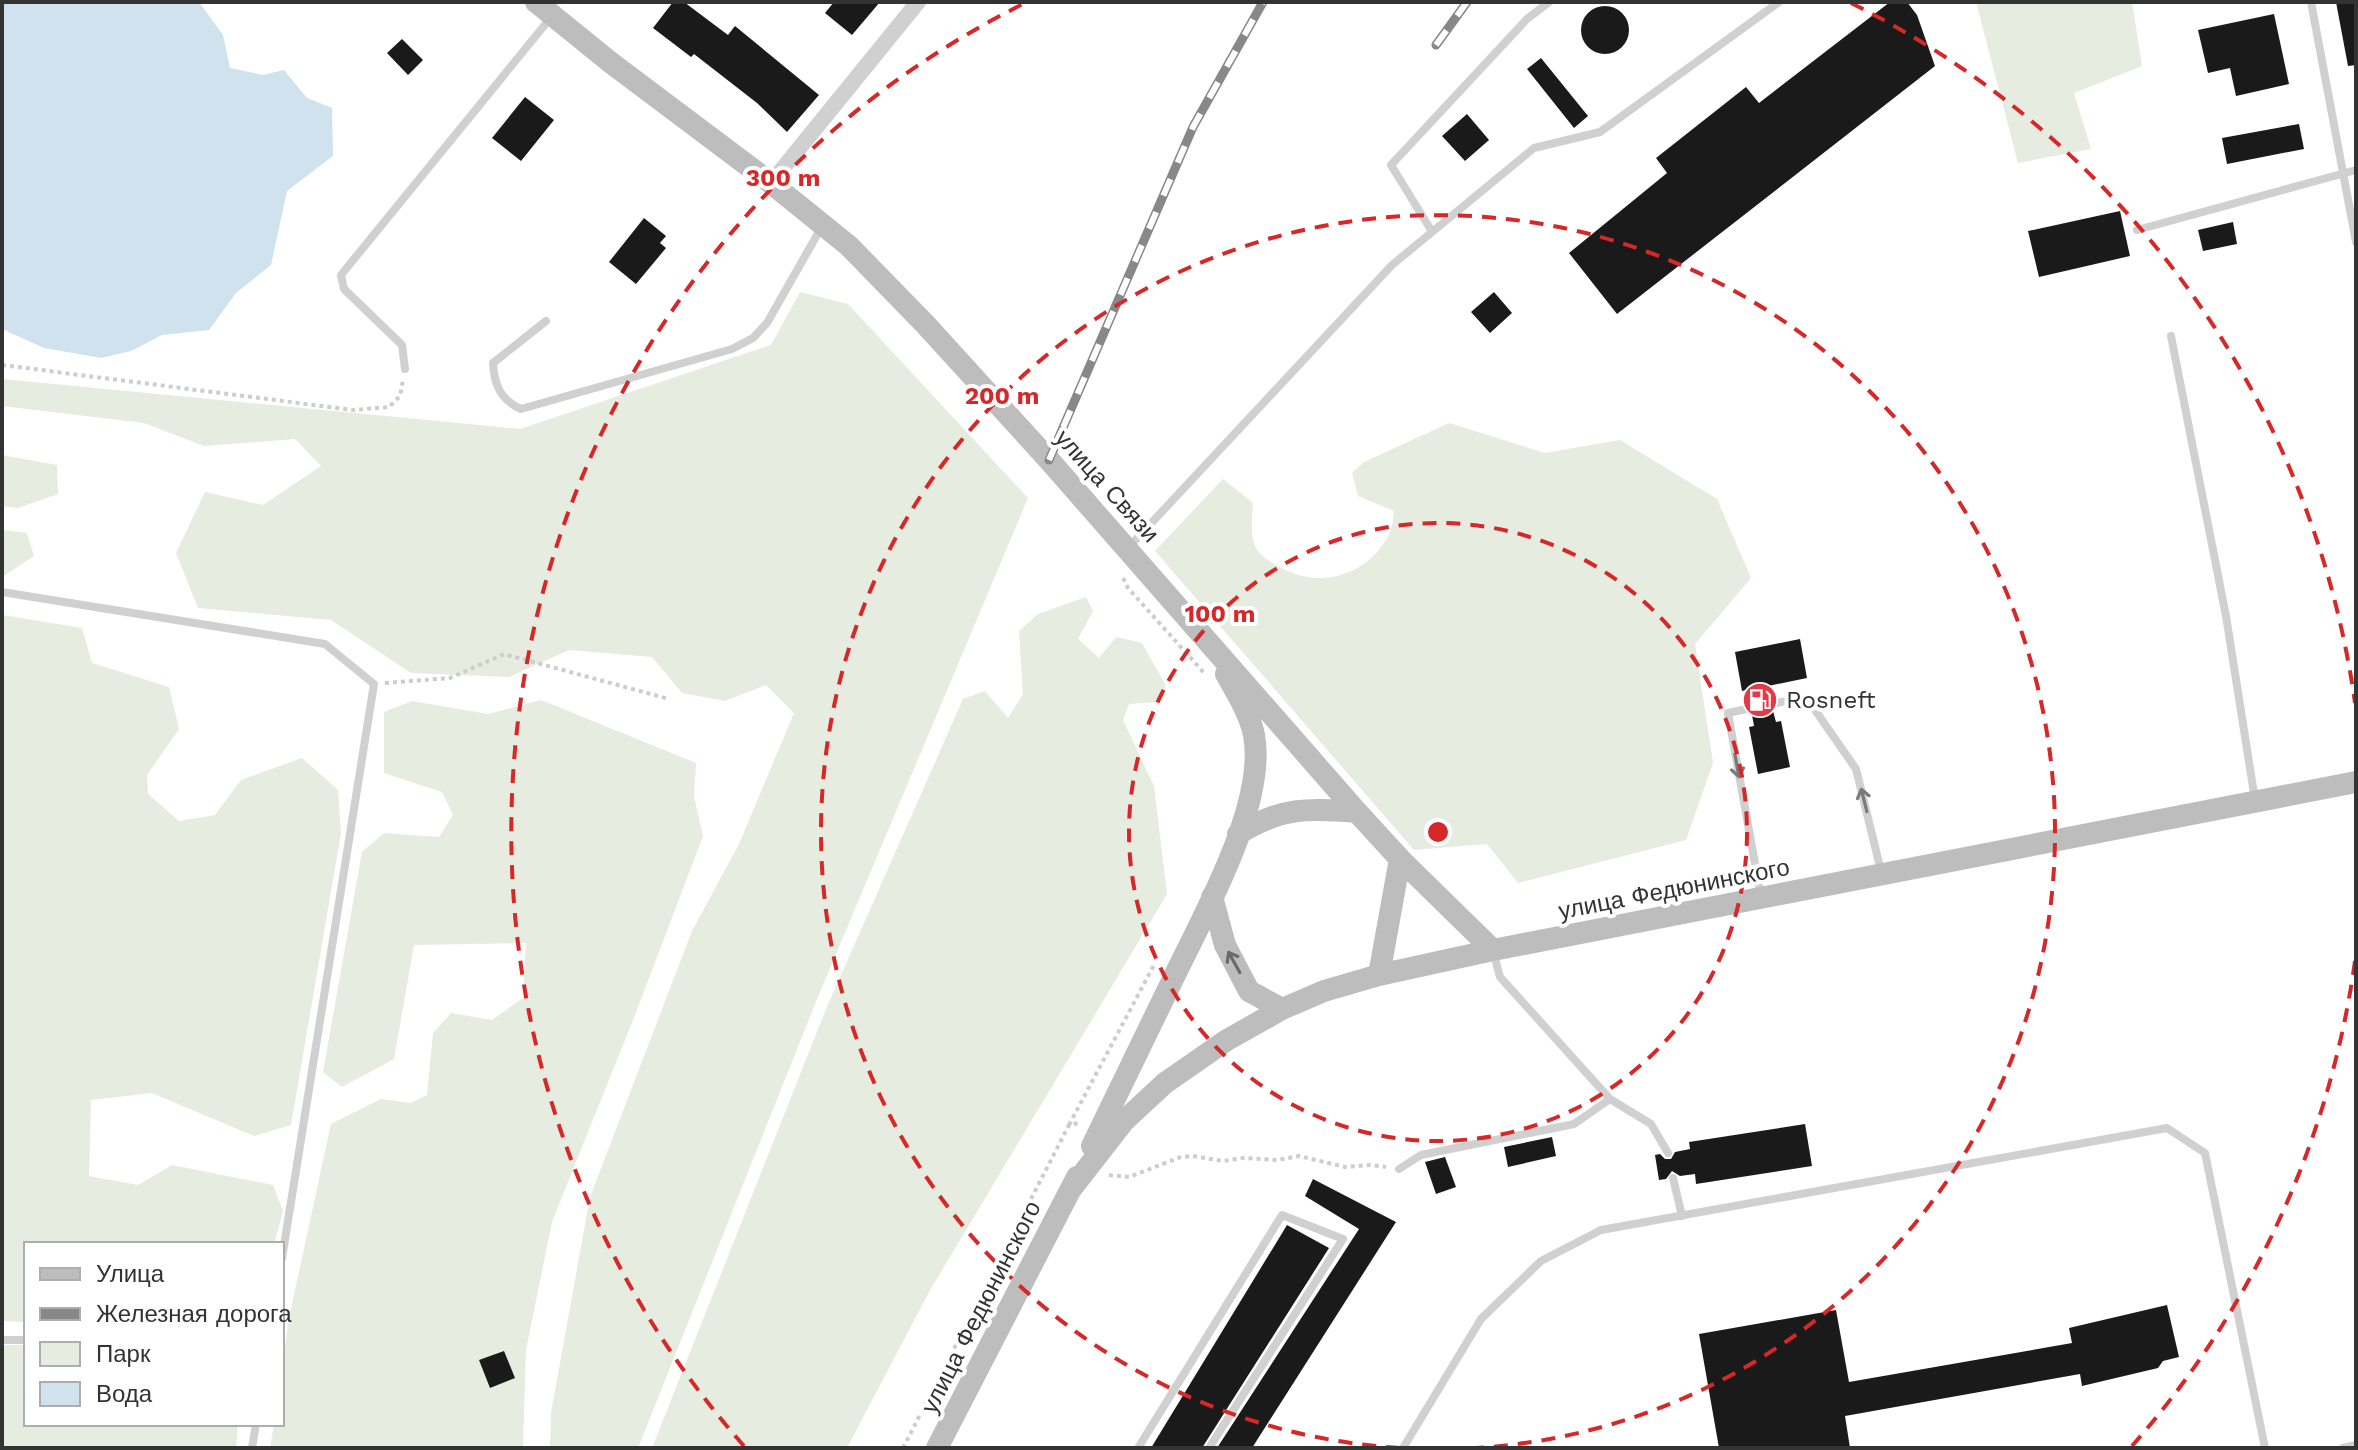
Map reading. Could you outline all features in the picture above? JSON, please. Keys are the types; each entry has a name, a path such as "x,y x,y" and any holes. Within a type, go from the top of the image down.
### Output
{"main road":[{"name":"улица Связи","path":"544,9 849,246 925,324 1128,548 1357,812 1493,950"},
{"name":"улица Федюнинского","path":"937,1448 1071,1189 1212,897 1249,803 1254,774 1254,735 1241,701 1204,634"},
{"name":"улица Федюнинского","path":"1071,1189 1124,1121 1165,1083 1227,1040 1282,1009 1324,991 1379,975 1493,950 2356,782"},
{"path":"1238,834 1263,819 1288,812 1320,809 1357,812"},
{"path":"1379,975 1400,859"},
{"path":"1212,897 1225,945 1249,991 1282,1009"}],"street":[{"path":"771,183 918,2"}],"lane":[{"path":"1431,230 1391,165 1527,19 1549,2"},
{"path":"1128,548 1392,265 1431,230 1534,148 1600,132 1779,2"},
{"path":"2311,2 2356,242"},
{"path":"405,369 402,345 344,289 341,275 544,9"},
{"path":"2137,230 2356,170"},
{"path":"546,321 493,363 494,379 508,403 521,409 732,349 753,338 767,323 824,224"},
{"path":"2171,336 2226,616 2255,801"},
{"path":"2,592 325,644 374,684 284,1246"},
{"path":"1772,704 1806,697 1856,769 1882,876"},
{"path":"1751,708 1728,713 1761,900"},
{"path":"1493,950 1500,977 1610,1099 1651,1124 1668,1153"},
{"path":"1399,1169 1421,1155 1574,1124 1610,1099"},
{"path":"1403,1448 1481,1319 1541,1261 1601,1230 2167,1128 2205,1153 2265,1448"},
{"path":"1673,1178 1682,1216"},
{"path":"1138,1448 1282,1215 1343,1239 1209,1448"},
{"path":"2,1340 24,1340"},
{"path":"252,1448 256,1426"},
{"path":"2343,1448 2356,1445"}],"path":[{"path":"2,365 353,410 389,407 400,396 405,369"},
{"path":"374,684 450,678 504,654 669,699"},
{"path":"1187,654 1210,680"},
{"path":"903,1448 1158,957"},
{"path":"1069,1125 1105,1118"},
{"path":"1088,1167 1110,1175 1129,1177 1181,1157 1223,1161 1243,1158 1278,1160 1299,1156 1345,1167 1370,1165 1399,1169"}],"green space":[{"path":"1976,2 2132,2 2142,66 2074,93 2091,149 2018,163"},
{"path":"800,292 848,304 1028,498 817,999 638,1448 550,1448 551,1413 590,1197 692,931 739,844 794,713 766,685 725,701 682,693 652,657 569,650 509,677 411,673 331,620 198,608 176,553 205,492 263,505 321,466 295,439 204,446 144,423 2,406 2,379 520,429 771,345"},
{"path":"1449,423 1545,453 1620,440 1717,499 1751,578 1695,644 1713,763 1686,840 1518,883 1487,844 1414,850 1155,551 1223,479 1253,503 1253,541 1265,558 1293,573 1309,577 1324,578 1354,570 1380,549 1390,532 1394,511 1358,496 1352,473 1364,462"},
{"path":"2,455 57,465 58,494 18,508 2,506"},
{"path":"2,530 27,533 34,556 2,577"},
{"path":"1086,597 1093,611 1078,639 1099,658 1116,637 1142,643 1166,686 1156,702 1129,704 1123,720 1154,786 1167,894 929,1292 847,1448 652,1448 826,1009 963,699 985,691 1008,718 1023,694 1019,631 1038,614"},
{"path":"2,615 82,628 92,663 169,687 179,729 147,775 148,794 179,821 215,815 241,780 302,758 338,790 341,833 291,1125 254,1136 152,1093 91,1100 89,1176 138,1185 172,1165 273,1185 283,1211 275,1242 24,1242 24,1322 2,1321"},
{"path":"541,700 696,763 694,796 703,836 552,1222 526,1350 523,1448 270,1448 274,1426 284,1426 284,1354 289,1318 331,1124 381,1099 411,1103 427,1095 433,1033 451,1013 492,1020 523,998 526,943 414,945 394,1059 342,1087 323,1072 362,852 384,833 439,837 453,815 442,792 384,773 384,712 412,701 488,714"},
{"path":"2,1345 24,1345 24,1426 238,1426 236,1448 2,1448"}],"water":[{"path":"2,2 199,2 223,35 230,68 263,75 284,70 307,98 332,108 333,156 287,191 271,265 236,293 209,330 162,335 131,351 101,358 44,348 2,329"}],"building":[{"path":"673,2 684,2 728,35 735,26 819,95 787,132 757,103 694,54 691,57 653,28"},
{"path":"834,2 880,2 852,35 825,13"},
{"path":"1890,2 1907,2 1917,15 1935,66 1617,314 1569,253 1667,173 1656,158 1746,87 1759,103"},
{"path":"2336,2 2356,2 2356,65 2348,66"},
{"path":"1605,6 1622,13 1629,30 1622,47 1605,54 1588,47 1581,30 1588,13"},
{"path":"2274,14 2289,84 2236,96 2230,68 2208,73 2198,30"},
{"path":"402,39 423,60 408,75 387,53"},
{"path":"1541,58 1588,116 1574,128 1527,69"},
{"path":"525,97 554,120 521,161 492,138"},
{"path":"1467,114 1489,140 1465,161 1442,136"},
{"path":"2299,124 2304,149 2227,164 2222,138"},
{"path":"2120,211 2130,256 2039,277 2028,231"},
{"path":"644,218 666,236 660,243 666,248 636,284 609,262"},
{"path":"2233,222 2237,244 2203,251 2198,230"},
{"path":"1494,292 1512,313 1490,333 1471,312"},
{"name":"Rosneft","path":"1800,639 1807,678 1768,686 1771,697 1765,703 1767,709 1773,711 1776,722 1781,721 1790,767 1758,774 1749,727 1754,726 1752,715 1758,707 1750,701 1747,690 1742,691 1735,652"},
{"path":"1805,1124 1812,1166 1696,1184 1695,1174 1680,1176 1672,1171 1666,1179 1659,1180 1655,1155 1671,1159 1675,1152 1690,1149 1689,1142"},
{"path":"1552,1137 1556,1156 1508,1167 1504,1147"},
{"path":"1445,1157 1456,1187 1436,1194 1425,1162"},
{"path":"1313,1179 1396,1222 1252,1448 1217,1448 1359,1229 1305,1196"},
{"path":"1287,1225 1329,1248 1202,1448 1151,1448"},
{"path":"2167,1305 2179,1357 2163,1361 2158,1368 2082,1386 2080,1374 1845,1416 1850,1448 1719,1448 1699,1334 1836,1310 1849,1382 2072,1343 2069,1328"},
{"path":"504,1351 515,1378 490,1388 479,1360"}],"railway":[{"path":"1049,460 1193,127 1263,2"},
{"path":"1436,45 1467,2"}],"place":[{"name":"Rosneft","path":"1760,700"}]}
